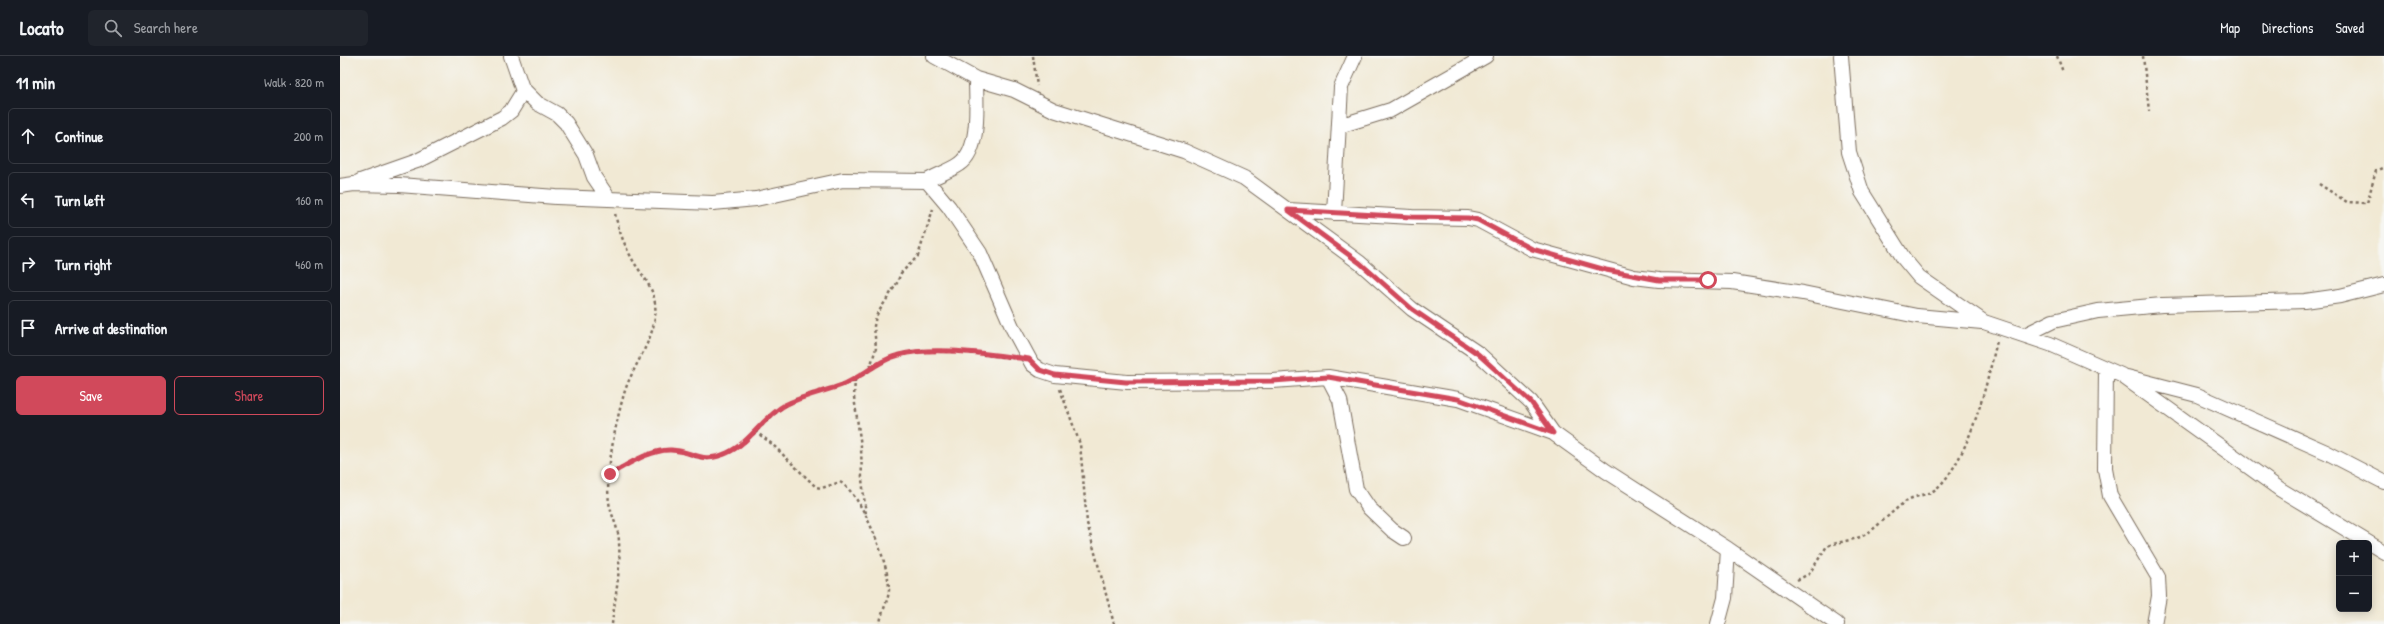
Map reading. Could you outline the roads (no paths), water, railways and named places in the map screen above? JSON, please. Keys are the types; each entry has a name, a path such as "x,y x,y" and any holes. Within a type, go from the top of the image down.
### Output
{"street":[{"path":"511,56 524,90 537,103 557,114 566,123 586,155 594,178 611,199"},
{"path":"934,56 976,79 1014,90 1039,102 1085,120 1126,131 1184,151 1244,178 1360,263 1412,309 1478,354 1531,402 1553,433"},
{"path":"1334,213 1341,87 1354,56"},
{"path":"1339,126 1391,110 1486,56"},
{"path":"1841,56 1849,152 1862,192 1904,259 1919,277 1984,322"},
{"path":"347,185 713,203 756,200 842,180 926,181 961,163 968,155 973,144 976,79"},
{"path":"347,185 418,161 502,118 511,111 524,90"},
{"path":"926,181 939,195 980,253 1013,330 1029,359 1040,370 1055,375 1126,382 1273,381 1328,377 1458,399 1553,433 1606,471 1728,549 1837,624"},
{"path":"1288,210 1468,218 1478,220 1532,249 1634,277 1659,280 1732,282 1803,293 1917,316 1984,322 2001,326 2025,334 2121,375 2197,395 2326,452 2384,482"},
{"path":"2025,334 2054,321 2098,311 2162,305 2304,300 2340,296 2384,286"},
{"path":"2106,369 2106,469 2110,496 2158,577 2159,596 2154,624"},
{"path":"2121,375 2281,490 2384,552"},
{"path":"1328,377 1340,400 1356,489 1369,508 1392,530 1404,538"},
{"path":"1718,624 1725,598 1728,549"}]}
